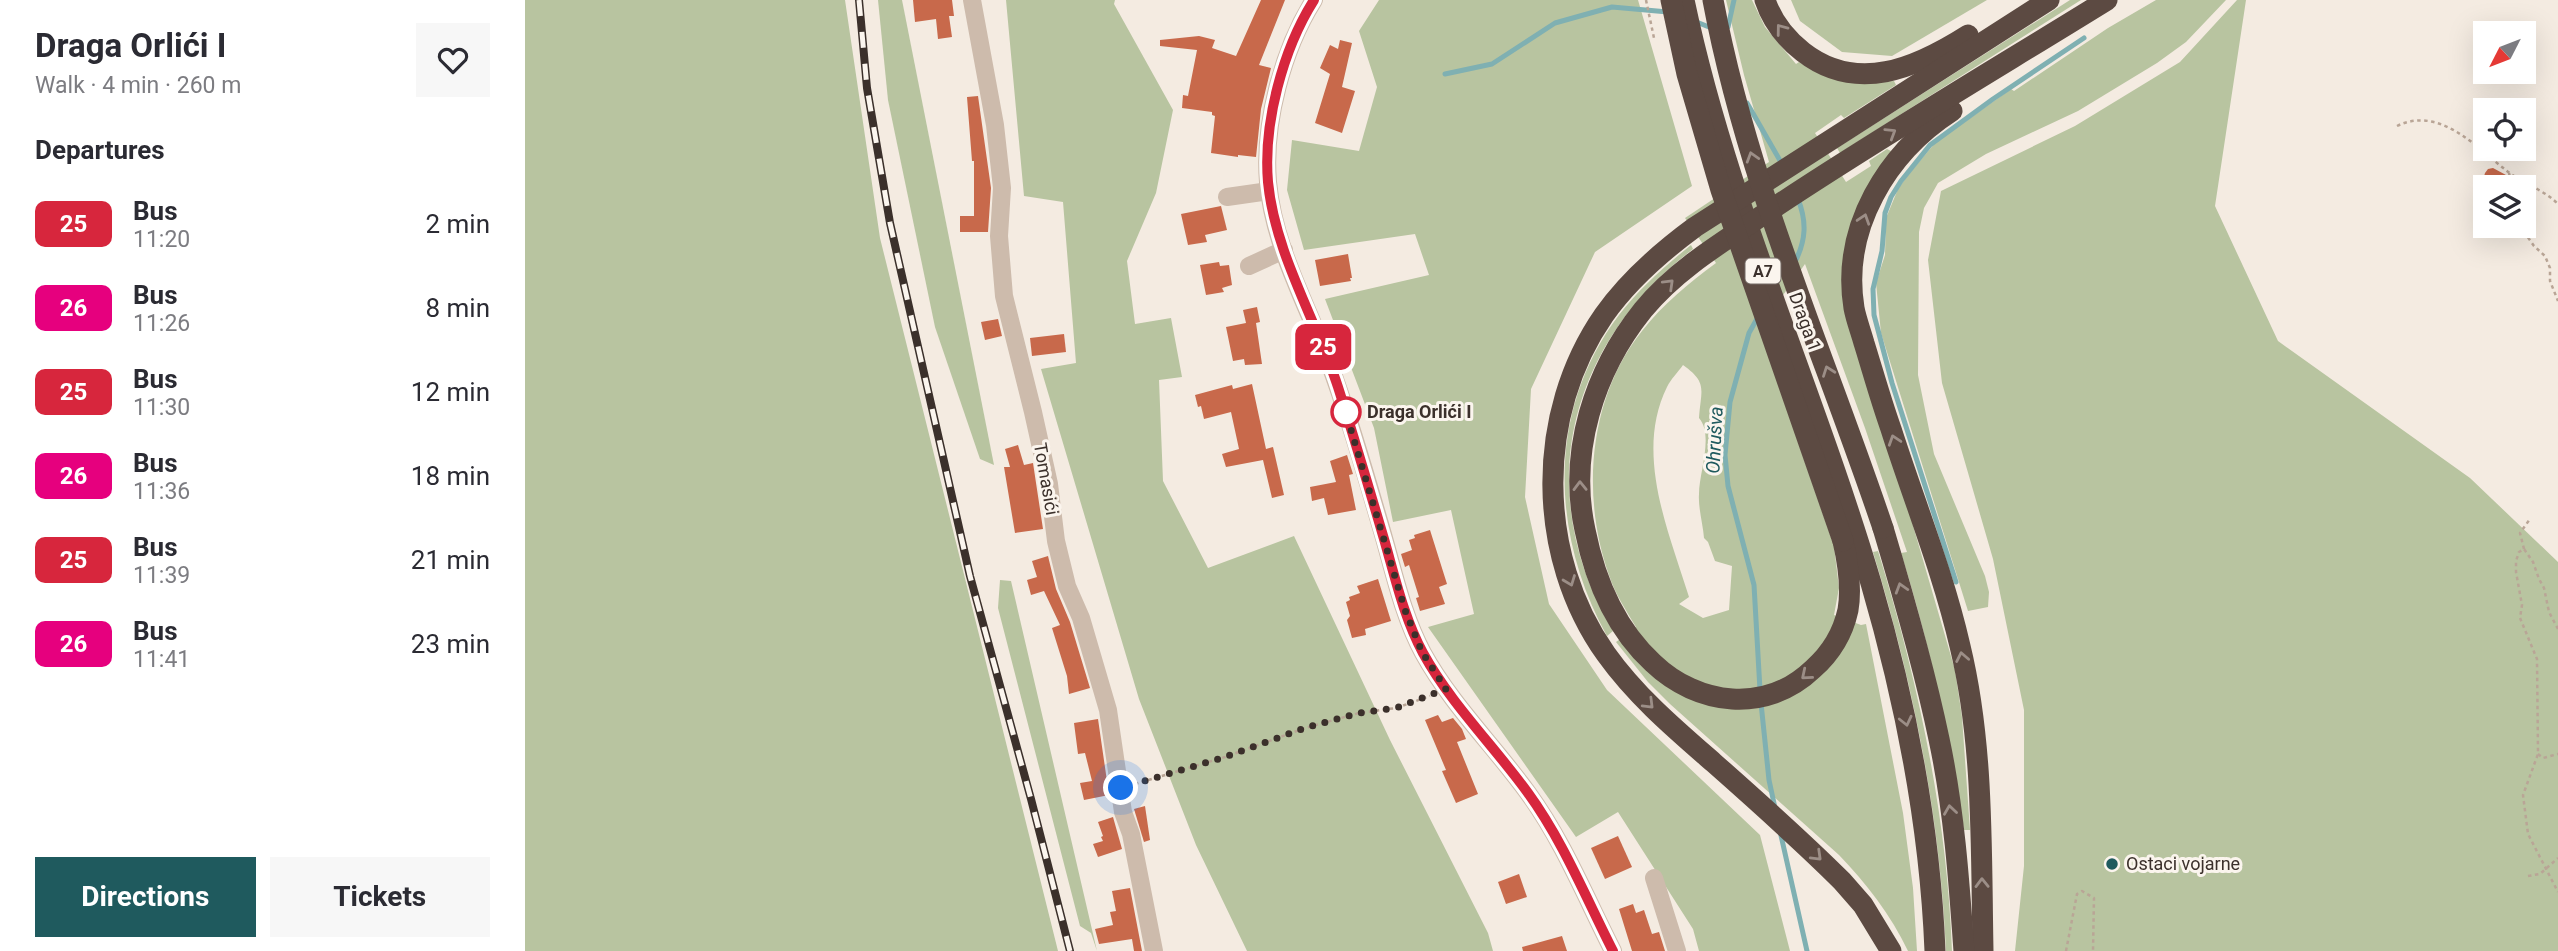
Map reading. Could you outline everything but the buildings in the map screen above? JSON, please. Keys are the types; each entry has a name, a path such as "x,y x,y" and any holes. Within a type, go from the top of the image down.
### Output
{"highway":[{"path":"1671,0 1687,74 1721,190 1850,539 1848,608 1845,621 1831,649 1793,686 1778,693 1745,699 1727,699 1689,689 1659,669 1628,635 1607,600 1589,553 1582,516 1580,478 1583,442 1591,405 1622,338 1645,308 1671,281 1710,251 1833,169 2107,0"},
{"name":"Draga 1","path":"1684,0 1703,85 1730,176 1850,539"},
{"name":"Draga 1","path":"1713,0 1736,104 1758,178 1883,528 1920,652 1940,742 1958,866 1964,951"},
{"path":"1765,0 1775,23 1786,37 1816,62 1846,73 1861,75 1885,73 1937,53 2023,0"},
{"path":"1891,951 1863,905 1842,881 1670,725 1638,693 1604,652 1579,605 1565,570 1556,534 1552,497 1553,459 1559,421 1569,383 1584,349 1604,316 1654,259 1695,227 2049,0"},
{"path":"1983,951 1978,770 1967,679 1943,587 1880,398 1854,307 1855,247 1864,216 1881,180 1909,145 1925,130 2124,0"},
{"name":"A7","path":"1850,539 1872,584 1914,763 1926,835 1935,951"}],"street":[{"name":"Tomasići","path":"972,0 995,125 1002,188 999,236 1004,296 1049,484 1056,541 1067,586 1081,618 1108,710 1123,812 1131,834 1154,951"},
{"path":"1314,0 1299,24 1283,67 1270,137 1269,191 1284,250 1336,380 1406,614 1422,652 1446,689 1545,818 1613,951"},
{"path":"1227,197 1269,191"},
{"path":"1249,266 1284,250"},
{"path":"1654,878 1677,951"}],"path":[{"path":"1646,0 1654,38"},
{"path":"2397,126 2406,121 2417,120 2447,126 2472,141 2509,173 2545,192 2558,204"},
{"path":"2528,238 2545,256 2550,268 2550,281 2558,301"},
{"path":"2530,519 2520,533 2523,549 2533,562 2544,588 2549,611 2558,629"},
{"path":"2523,549 2516,561 2516,572 2522,605 2520,618 2537,659 2539,754 2523,795 2528,834 2558,892"},
{"path":"1121,788 1225,757 1305,728 1352,715 1396,708 1446,689"},
{"path":"2539,754 2543,758 2558,754"},
{"path":"2528,876 2546,870 2558,858"},
{"path":"2066,951 2077,894 2082,891 2094,898 2093,951"}],"green space":[{"path":"525,0 845,0 880,238 1058,951 525,951"},
{"path":"878,0 902,0 994,465 980,459 935,327 888,100"},
{"path":"1006,0 1115,0 1114,4 1173,110 1156,193 1127,261 1135,324 1171,318 1182,377 1159,380 1163,481 1208,568 1294,536 1390,740 1488,933 1493,951 1247,951 1196,845 1139,699 1041,369 1076,363 1063,202 1024,196"},
{"path":"1379,0 1638,0 1692,186 1595,252 1531,389 1525,497 1549,604 1607,690 1760,835 1790,951 1699,951 1693,929 1618,812 1576,837 1428,627 1474,614 1451,510 1393,522 1374,428 1325,299 1429,275 1415,234 1304,250 1287,190 1292,140 1359,151 1377,87 1359,31"},
{"path":"1726,0 1752,0 1765,27 1796,64 1799,62 1866,83 1894,81 1896,85 1844,118 1841,115 1815,133 1846,182 1871,166 1869,161 1887,149 1891,151 1846,262 1914,529 1955,670 1962,717 1970,830 1964,830 1938,691 1901,553 1907,552 1805,264 1759,329 1834,546 1839,588 1834,615 1861,625 1866,624 1903,813 1913,888 1917,951 1908,951 1877,900 1839,855 1670,704 1648,682 1616,642 1636,627 1611,582 1600,545 1593,481 1600,417 1610,386 1642,331 1677,294 1716,263 1685,218 1769,162","holes":["1683,365 1700,382 1699,418 1706,444 1699,499 1704,538 1715,561 1732,566 1729,610 1703,618 1679,604 1689,597 1665,520 1654,466 1658,413 1667,387"]},
{"path":"1791,0 1987,0 1892,56 1842,52 1800,21"},
{"path":"2070,0 2081,0 1840,153 1837,148"},
{"path":"2156,0 2226,0 2186,42 2157,63 2078,111 1986,154 1938,183 1924,208 1919,232 1918,375 1934,454 1985,576 1989,592 1988,607 1968,611 1881,333 1876,283 1885,255 1886,218 1898,189 1935,143 2011,89 2014,91 2108,28"},
{"path":"2237,0 2246,0 2215,206 2278,341 2470,478 2558,562 2558,951 2015,951 2024,866 2024,710 1993,559 1942,383 1928,260 1941,191 2075,126 2180,62"},
{"path":"1691,245 1693,249 1650,287 1616,330 1591,376 1575,424 1569,475 1573,527 1588,579 1613,631 1607,636 1588,597 1575,557 1567,515 1565,474 1568,432 1578,391 1595,352 1619,315 1653,278"},
{"path":"1878,551 1906,649 1928,749 1944,850 1952,951 1946,951 1938,850 1922,750 1900,650 1873,552"},
{"path":"1000,580 1011,581 1097,951 1091,933 1080,926 998,608"}],"waterway":[{"name":"Ohrušva","path":"1728,27 1734,0"},
{"path":"1445,74 1492,64 1555,23 1612,7 1668,12"},
{"path":"1694,21 1714,29"},
{"path":"1956,582 1892,383 1874,315 1873,289 1882,251 1885,213 1901,181 1930,145 2084,38"},
{"name":"Ohrušva","path":"1747,103 1782,164"},
{"name":"Ohrušva","path":"1795,262 1804,231 1798,199"},
{"name":"Ohrušva","path":"1758,317 1749,333 1730,402 1725,455 1728,486 1754,585 1760,690"},
{"name":"Ohrušva","path":"1761,703 1769,780 1775,808"},
{"name":"Ohrušva","path":"1780,831 1807,951"}],"railway":[{"path":"859,0 867,88 890,223 970,576 1070,951"}],"bus line":[{"name":"25","path":"1314,0 1299,24 1284,61 1271,128 1268,156 1269,191 1284,250 1336,380 1400,596 1422,652 1446,689 1545,818 1613,951"}],"place":[{"name":"Draga Orlići I","path":"1346,412"},
{"name":"Ostaci vojarne","path":"2112,864"}],"route":[{"path":"1121,788 1225,757 1305,728 1359,713 1396,708 1446,689 1422,652 1405,610 1343,403 1346,412"}]}
